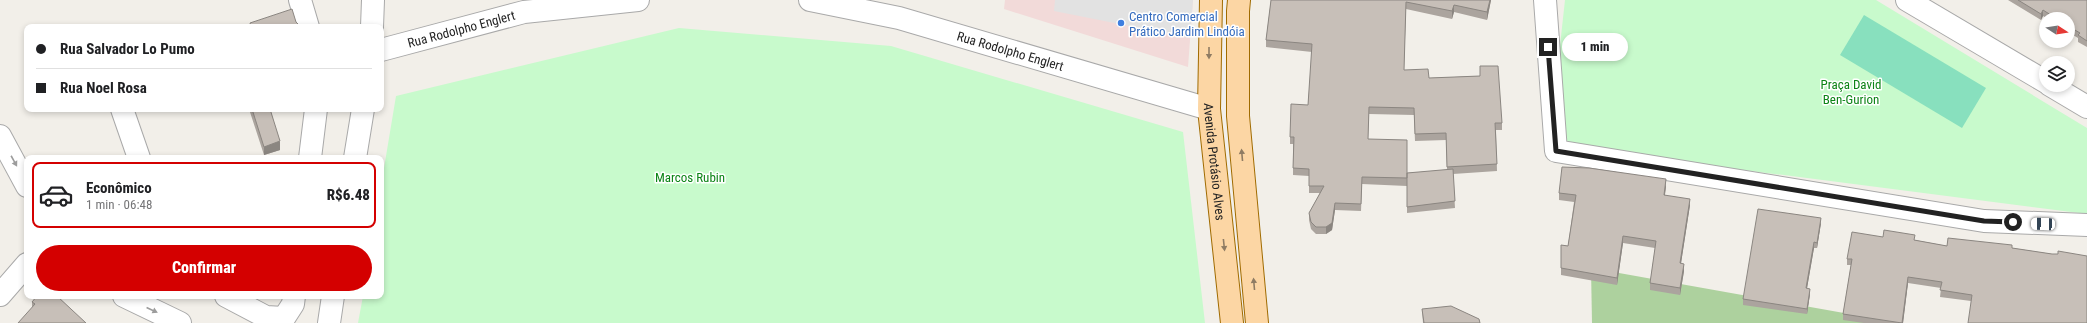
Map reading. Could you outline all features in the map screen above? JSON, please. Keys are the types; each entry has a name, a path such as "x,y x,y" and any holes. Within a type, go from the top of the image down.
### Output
{"main road":[{"name":"Avenida Protásio Alves","path":"1211,0 1209,109 1232,323"},
{"name":"Avenida Protásio Alves","path":"1239,0 1238,116 1257,323"}],"street":[{"path":"300,0 307,24"},
{"path":"372,24 373,0"},
{"name":"Rua Rodolpho Englert","path":"384,49 524,12 638,0"},
{"name":"Rua Rodolpho Englert","path":"810,0 899,18 1209,109"},
{"path":"1545,0 1556,151 1984,221 2087,225"},
{"path":"1907,0 2039,78"},
{"path":"2062,92 2087,107"},
{"path":"123,112 138,155"},
{"path":"310,155 316,112"},
{"path":"355,155 362,112"},
{"path":"0,136 24,180"},
{"path":"0,295 24,267"},
{"path":"130,299 180,323"},
{"path":"232,299 266,317 284,318 293,304 294,299"},
{"path":"329,323 333,299"}],"shaded area":[{"name":"Centro Comercial Prático Jardim Lindóia","path":"1005,0 1193,0 1188,67 1004,9"},
{"path":"1055,0 1193,0 1190,38 1054,11"}],"green space":[{"name":"Praça David Ben-Gurion","path":"1565,0 1876,0 2087,128 2087,214 1549,145"},
{"path":"1864,15 1986,88 1962,128 1840,55"},
{"name":"Marcos Rubin","path":"679,28 891,46 1183,132 1205,323 358,323 362,299 384,299 384,168 396,96"},
{"path":"1591,268 1900,323 1592,323"}],"building":[{"path":"1271,0 1490,0 1487,12 1454,5 1452,11 1406,2 1404,70 1428,69 1429,78 1480,76 1480,66 1498,66 1502,123 1495,123 1497,164 1447,167 1446,133 1415,134 1414,108 1369,107 1368,139 1407,140 1407,178 1362,177 1361,204 1335,203 1332,223 1326,227 1316,227 1311,222 1309,213 1324,186 1309,186 1309,169 1293,168 1294,137 1290,137 1291,104 1308,105 1312,44 1266,40"},
{"path":"2018,0 2087,0 2087,41 2078,35 2080,33 2075,30 2075,12 2046,12 2043,10 2039,13"},
{"path":"292,9 298,24 250,24"},
{"path":"253,112 271,112 280,141 264,147"},
{"path":"1562,167 1589,168 1666,179 1664,195 1690,199 1680,263 1684,264 1680,288 1650,283 1656,241 1623,236 1617,278 1561,268 1561,245 1568,246 1576,195 1559,193"},
{"path":"1453,169 1455,201 1407,207 1407,173"},
{"path":"1758,209 1821,218 1817,243 1814,242 1806,288 1810,289 1807,309 1743,299"},
{"path":"1884,230 1915,235 1914,240 1947,246 1948,238 2012,245 2012,248 2052,254 2058,254 2058,251 2087,256 2087,323 1968,323 1972,295 1940,290 1942,282 1908,277 1902,323 1843,314 1852,259 1847,259 1852,232 1883,237"},
{"path":"34,299 60,299 86,323 18,323 35,304 32,302"},
{"path":"1451,306 1479,319 1480,323 1424,323 1422,309"}],"place":[{"name":"Centro Comercial Prático Jardim Lindóia","path":"1121,23"}],"route":[{"path":"1548,47 1556,151 1984,221 2013,222"}]}
